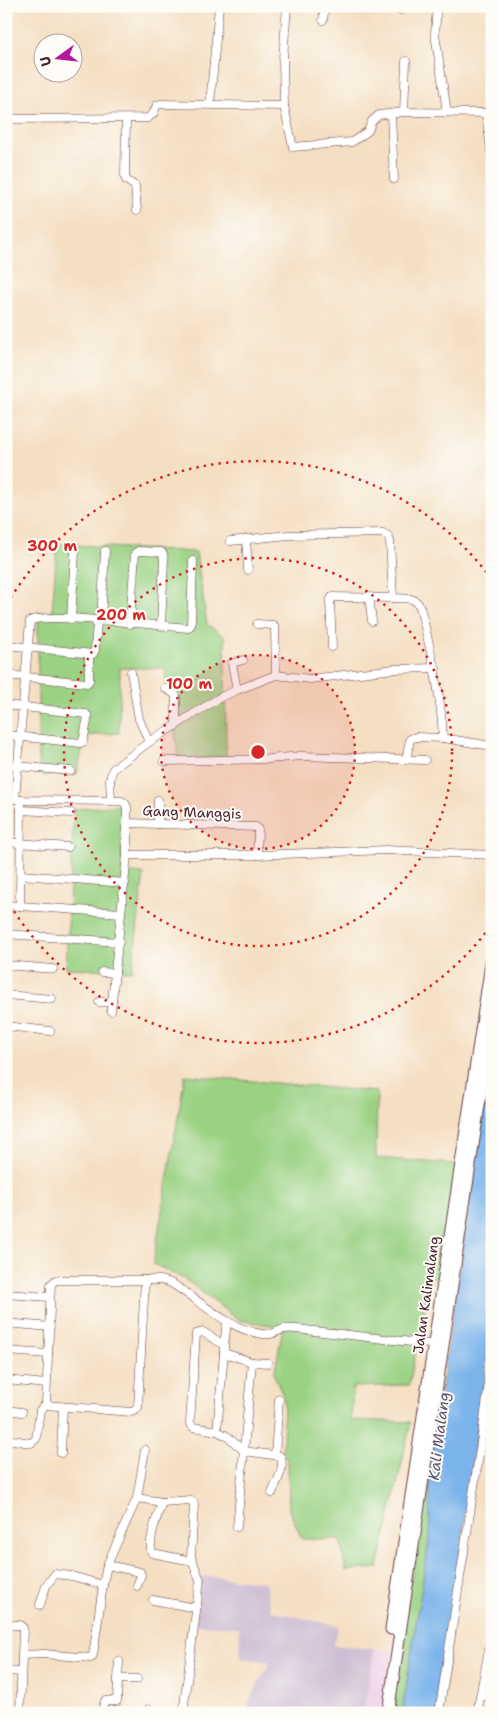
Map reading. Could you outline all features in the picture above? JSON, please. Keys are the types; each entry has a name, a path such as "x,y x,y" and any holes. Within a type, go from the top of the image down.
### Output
{"main road":[{"name":"Jalan Kalimalang","path":"388,1713 395,1630 438,1345 492,957"},
{"name":"Jalan Kalimalang","path":"438,1345 492,1018"}],"street":[{"path":"210,104 219,6"},
{"path":"287,6 283,59 284,106 291,146 294,148 352,142 368,131 374,117 379,115 404,112 489,113 492,158"},
{"path":"323,20 325,6"},
{"path":"437,6 435,34 447,112"},
{"path":"404,112 406,61"},
{"path":"6,119 148,118 153,114 157,105 160,104 284,106"},
{"path":"391,114 394,179"},
{"path":"126,119 125,175 126,180 135,186 137,210"},
{"path":"230,541 288,536 383,533 389,537 394,598"},
{"path":"246,539 248,570"},
{"path":"6,644 89,655 95,652 105,551"},
{"path":"130,624 135,553 138,551 161,552 164,560 161,626"},
{"path":"71,618 75,552"},
{"path":"20,906 21,810 18,799 18,766 29,623 31,620 71,618 188,628 191,625 193,560"},
{"path":"332,647 330,599 334,596 413,599 418,603 436,668 443,738"},
{"path":"368,596 372,622"},
{"path":"256,624 273,625 275,628 276,675"},
{"path":"6,675 87,683 89,681 89,655"},
{"path":"237,690 232,663 243,660"},
{"path":"111,801 110,779 114,769 149,742 219,698 237,690 276,675 310,680 394,669 436,668"},
{"path":"131,672 139,719 149,742"},
{"path":"165,688 176,695 176,726"},
{"path":"6,705 86,714 88,717 82,743 6,735"},
{"path":"406,760 410,739 416,737 443,738 492,746"},
{"path":"164,761 300,756 425,760"},
{"path":"6,765 71,771"},
{"path":"6,798 111,801 125,803 127,807 125,883 112,1007 99,1002"},
{"path":"158,800 158,824"},
{"path":"21,810 71,813"},
{"name":"Gang Manggis","path":"128,823 256,827 258,830 257,856"},
{"path":"6,842 68,847"},
{"path":"127,855 257,856 386,850 492,855"},
{"path":"21,875 125,883"},
{"path":"6,919 7,905 121,913"},
{"path":"6,934 119,942"},
{"path":"6,965 53,969"},
{"path":"102,972 115,973"},
{"path":"6,995 52,999"},
{"path":"6,1026 50,1030"},
{"path":"46,1405 50,1327 49,1297 51,1283 56,1280 162,1280 171,1283 228,1322 249,1332 270,1335 285,1328 438,1345"},
{"path":"6,1439 31,1442 36,1440 40,1410 46,1405 131,1412 136,1410 138,1407 145,1280"},
{"path":"6,1294 49,1297"},
{"path":"217,1431 228,1322"},
{"path":"6,1323 50,1327"},
{"path":"268,1363 252,1362 224,1349 203,1332 196,1334 190,1422 193,1427 217,1431 227,1436 244,1451 280,1456 282,1463 272,1493"},
{"path":"6,1351 48,1354"},
{"path":"439,1713 492,1361"},
{"path":"237,1527 252,1362"},
{"path":"6,1380 46,1384"},
{"path":"275,1455 280,1399"},
{"path":"60,1453 63,1407"},
{"path":"6,1410 22,1412"},
{"path":"22,1655 44,1654 91,1658 93,1655 107,1565 137,1498 145,1450"},
{"path":"137,1498 162,1502 192,1500 194,1504 191,1554 200,1580 183,1713"},
{"path":"162,1502 154,1528 150,1548 152,1552 192,1561"},
{"path":"107,1565 140,1572 141,1575 137,1586"},
{"path":"40,1605 46,1586 55,1574 72,1576 103,1585"},
{"path":"153,1600 196,1608"},
{"path":"6,1625 23,1627 20,1713"},
{"path":"478,1713 492,1632"},
{"path":"101,1713 105,1701 117,1701 119,1661"},
{"path":"6,1670 21,1672"},
{"path":"118,1678 137,1679"},
{"path":"480,1696 492,1697"}],"shaded area":[{"path":"202,1576 265,1582 271,1611 338,1626 334,1645 374,1649 364,1713 250,1713 248,1703 270,1662 241,1658 239,1627 195,1625"},
{"path":"374,1649 397,1651 388,1713 364,1713"}],"green space":[{"path":"57,544 196,552 207,624 225,637 226,759 179,761 165,668 120,668 119,733 85,736 77,774 43,776 38,760 38,612 52,613"},
{"path":"122,805 122,872 144,874 132,971 66,968 74,809"},
{"path":"185,1075 377,1092 376,1158 468,1165 452,1280 431,1277 409,1385 353,1387 351,1420 411,1422 378,1568 346,1571 340,1539 302,1539 289,1510 288,1462 283,1454 284,1398 274,1375 283,1327 238,1320 186,1280 153,1264"},
{"path":"429,1472 430,1535 402,1713 388,1713"}],"water":[{"name":"Kali Malang","path":"492,1052 492,1326 461,1545 446,1671 439,1713 402,1713 430,1535 429,1472"}]}
